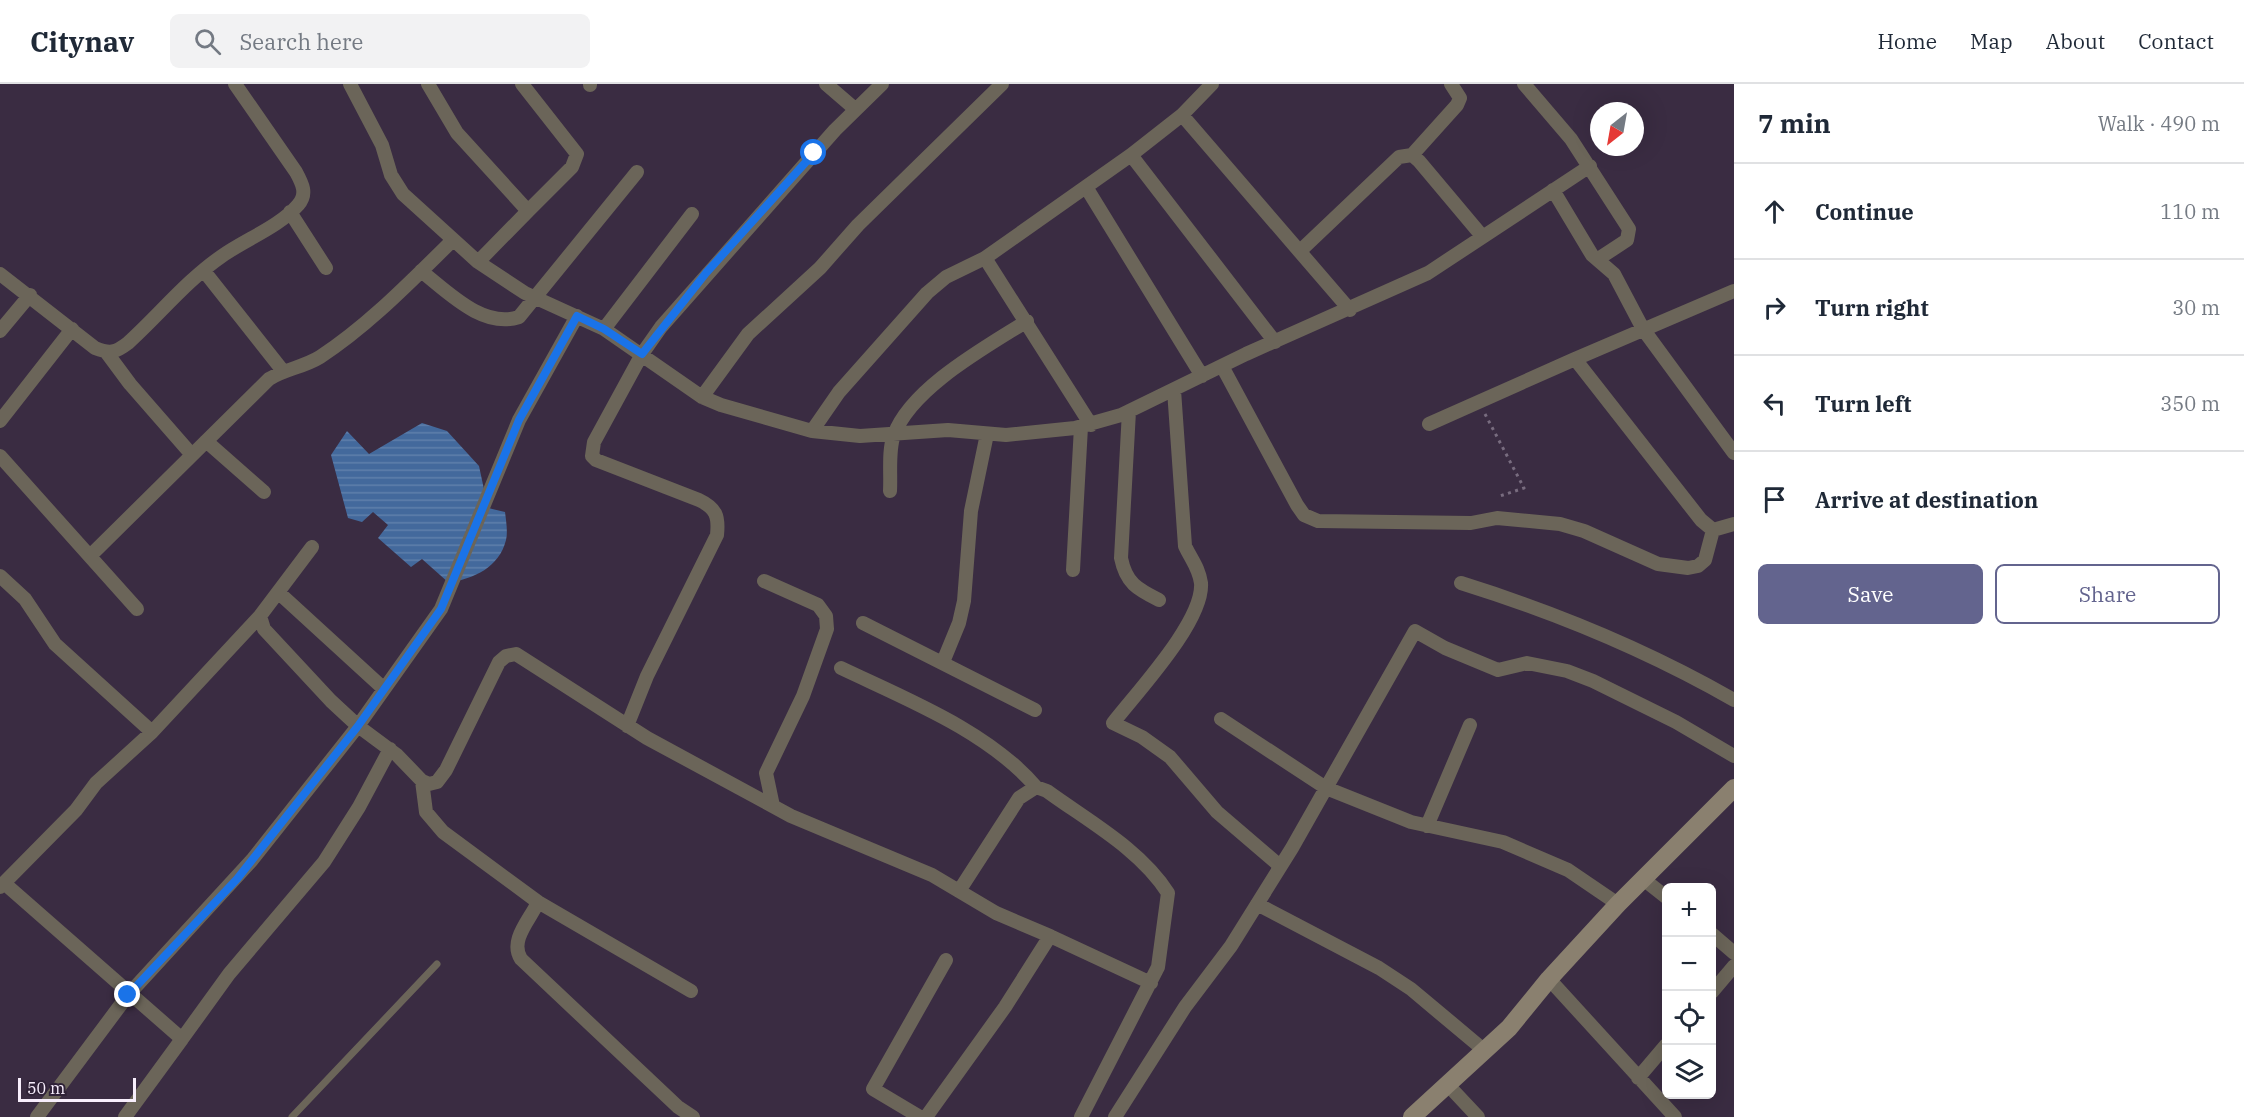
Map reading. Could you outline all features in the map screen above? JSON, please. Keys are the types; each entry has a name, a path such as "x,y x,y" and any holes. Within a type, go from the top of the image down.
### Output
{"street":[{"path":"0,274 30,295 95,348 107,353 117,352 221,257 291,212 304,196 303,186 272,135 235,84"},
{"path":"350,84 382,145 391,176 403,194 478,262 501,279 604,329 702,397 721,405 812,431 860,436 948,430 1023,435 1086,426 1129,411 1222,366 1428,273 1590,166"},
{"path":"428,84 457,133 528,211"},
{"path":"478,262 572,166 577,154 522,84"},
{"path":"826,84 855,109"},
{"path":"627,726 647,676 717,534 717,513 711,505 604,465 592,456 594,442 642,354 706,273 855,109 882,84"},
{"path":"702,397 748,333 820,268 858,225 1002,84"},
{"path":"812,431 839,392 927,293 946,277 986,258 1131,155 1182,115 1212,84"},
{"path":"1300,251 1399,157 1412,155 1457,105 1460,98 1451,84"},
{"path":"1525,84 1590,166 1629,228 1627,240 1598,260"},
{"path":"1182,115 1350,310"},
{"path":"1131,155 1275,342"},
{"path":"1412,155 1482,236"},
{"path":"421,271 455,298 494,319 507,321 519,317 537,298 637,172"},
{"path":"1086,187 1202,376"},
{"path":"1553,190 1587,246 1614,274 1643,330 1734,453"},
{"path":"291,212 326,268"},
{"path":"604,329 692,214"},
{"path":"90,556 256,391 283,370 308,363 321,356 388,302 453,240"},
{"path":"986,258 1027,321 1086,426 1073,570"},
{"path":"204,271 283,370"},
{"path":"1429,424 1478,400 1734,291"},
{"path":"0,331 30,295"},
{"path":"37,1117 128,995 237,879 358,726 447,598 519,420 577,316"},
{"path":"890,491 893,435 927,390 951,370 1027,321"},
{"path":"0,421 72,329"},
{"path":"107,353 130,384 192,455"},
{"path":"1575,359 1689,506 1713,531"},
{"path":"1222,366 1297,505 1304,515 1318,521 1471,523 1497,518 1560,524 1584,531 1658,564 1688,568 1698,566 1705,560 1713,531"},
{"path":"1174,390 1185,546 1199,570 1201,594 1188,627 1113,723 1142,737 1170,757 1217,812 1280,866"},
{"path":"1129,411 1121,558 1124,572 1131,585 1159,600"},
{"path":"942,662 959,623 964,602 971,511 987,434"},
{"path":"206,441 264,492"},
{"path":"0,456 137,609"},
{"path":"1713,531 1734,524"},
{"path":"182,1039 2,885 76,810 96,783 152,732 260,616 312,547"},
{"path":"0,576 25,598 55,644 152,732"},
{"path":"764,582 818,605 826,616 827,629 803,696 766,773 773,806"},
{"path":"1461,583 1536,607 1631,645 1734,700"},
{"path":"278,592 384,689"},
{"path":"260,616 264,629 331,701 358,726 390,749 422,781 429,784 437,782 446,770 490,679 506,656 516,654 627,726 814,828 932,874 996,914 1050,936 1151,983"},
{"path":"863,623 1035,710"},
{"path":"1115,1117 1185,1007 1225,954 1257,904 1415,631 1445,648 1498,670 1527,663 1567,671 1593,681 1676,722 1734,756"},
{"path":"841,668 921,706 999,752 1016,764 1036,787 1047,791 1117,841 1143,863 1168,893 1158,967 1081,1117"},
{"path":"1221,719 1326,788 1394,816 1426,826 1503,842 1568,870 1618,904"},
{"path":"1426,826 1470,725"},
{"path":"124,1117 229,975 324,862 359,807 390,749"},
{"path":"422,781 426,812 432,823 538,902 691,991"},
{"path":"959,891 1019,798 1036,787"},
{"path":"1412,1117 1516,1020 1549,979 1642,878 1734,788"},
{"path":"1642,878 1662,894"},
{"path":"538,902 517,943 517,952 521,959 678,1107 693,1117"},
{"path":"1257,904 1379,968 1417,994 1485,1051"},
{"path":"926,1117 1005,1007 1050,936"},
{"path":"1715,937 1734,953"},
{"path":"921,1117 873,1089 946,960"},
{"path":"1713,991 1734,966"},
{"path":"1549,979 1676,1117"},
{"path":"1638,1078 1662,1050"},
{"path":"1447,1084 1478,1117"}],"lane":[{"path":"292,1117 437,964"}],"path":[{"path":"1478,400 1524,488 1500,496"}],"water":[{"path":"422,423 447,431 479,466 488,508 505,512 507,537 498,558 476,575 449,583 422,559 411,567 378,538 388,525 373,512 362,522 348,518 331,455 347,431 369,454"}],"route":[{"path":"128,995 237,879 358,726 441,609 503,453 527,403 577,316 604,329 642,354 661,327 706,273 814,153"}]}
